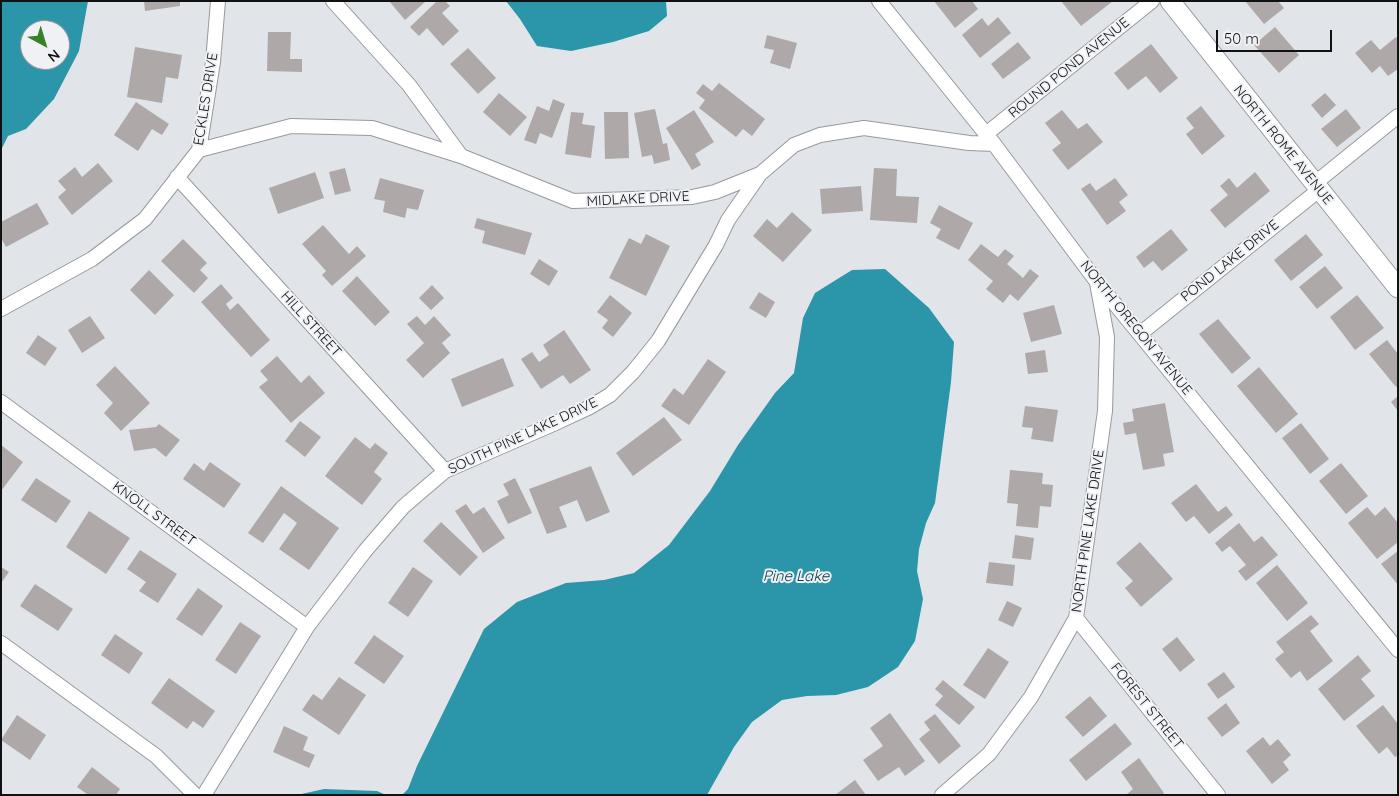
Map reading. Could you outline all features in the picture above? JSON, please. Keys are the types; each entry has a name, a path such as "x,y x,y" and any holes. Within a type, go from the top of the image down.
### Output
{"street":[{"name":"ECKLES DRIVE","path":"1,309 92,259 145,219 199,150 213,62 218,1"},
{"path":"333,1 409,85 461,156"},
{"name":"NORTH OREGON AVENUE","path":"879,1 990,139 1097,282 1398,650"},
{"name":"ROUND POND AVENUE","path":"990,139 1152,1"},
{"name":"NORTH ROME AVENUE","path":"1170,1 1398,288"},
{"name":"POND LAKE DRIVE","path":"1140,333 1316,187 1398,116"},
{"name":"MIDLAKE DRIVE","path":"199,150 291,126 372,128 461,156 573,201 692,197 715,192 760,174"},
{"name":"SOUTH PINE LAKE DRIVE","path":"204,795 307,627 365,551 403,507 445,471 588,408 610,395 633,372 658,341 716,245 728,220 760,174 794,145 820,135 864,128 970,143 990,139"},
{"name":"HILL STREET","path":"177,177 445,471"},
{"name":"NORTH PINE LAKE DRIVE","path":"942,795 989,754 1031,697 1076,618 1105,412 1107,337 1097,282"},
{"name":"KNOLL STREET","path":"1,402 307,627"},
{"name":"FOREST STREET","path":"1076,618 1218,795"},
{"path":"1,643 156,756 195,795"}],"water":[{"path":"1,1 88,1 79,51 70,68 70,20 20,20 20,70 69,70 54,99 26,129 8,136 1,150"},
{"path":"506,1 666,1 667,16 649,31 613,42 571,51 537,46"},
{"name":"Pine Lake","path":"885,269 929,308 954,342 951,382 935,503 926,523 919,549 917,571 923,599 915,641 898,667 868,687 836,695 807,696 782,700 752,722 734,747 707,795 402,795 408,789 417,766 484,629 517,602 566,583 604,580 634,573 669,545 710,491 738,445 775,393 794,373 803,318 815,293 852,270"},
{"path":"324,789 377,791 386,795 297,795"}],"building":[{"path":"144,1 180,1 180,6 145,11"},
{"path":"389,1 426,1 405,20"},
{"path":"437,1 445,1 450,6 442,13 459,31 443,46 427,28 419,36 410,27"},
{"path":"934,1 972,1 978,9 955,28"},
{"path":"1061,1 1113,1 1081,26"},
{"path":"1245,1 1278,1 1284,8 1264,24"},
{"path":"998,17 1011,33 980,58 962,35 982,18 988,26"},
{"path":"1275,27 1299,55 1279,73 1254,45"},
{"path":"268,32 291,32 290,59 302,59 302,72 267,71"},
{"path":"767,35 797,43 790,69 770,63 774,50 764,48"},
{"path":"1396,37 1398,40 1398,69 1388,76 1380,66 1372,73 1355,53 1371,40 1380,50"},
{"path":"1018,42 1031,58 1003,79 991,64"},
{"path":"1151,44 1178,78 1160,93 1146,76 1128,90 1114,73"},
{"path":"135,47 182,55 178,79 166,77 162,103 127,97"},
{"path":"468,48 496,78 478,94 450,64"},
{"path":"719,83 765,119 752,136 743,129 736,137 699,108 705,100 696,93 703,84 712,91"},
{"path":"499,93 527,117 510,136 483,112"},
{"path":"1325,93 1336,105 1322,118 1311,105"},
{"path":"553,99 565,104 552,138 540,133 536,144 524,140 537,106 549,111"},
{"path":"136,102 169,124 162,135 152,129 138,151 114,135"},
{"path":"1201,106 1225,136 1202,155 1186,134 1194,128 1186,118"},
{"path":"655,109 663,144 667,143 670,160 654,164 652,155 642,157 634,113"},
{"path":"1346,109 1361,128 1337,147 1321,129"},
{"path":"694,110 714,142 695,154 701,165 692,170 666,128"},
{"path":"1062,110 1078,129 1087,123 1103,142 1068,170 1052,150 1061,143 1045,123"},
{"path":"571,112 584,113 582,124 595,126 591,158 565,154"},
{"path":"604,112 628,112 629,158 605,159"},
{"path":"98,163 113,181 72,215 58,197 66,190 58,181 75,167 82,177"},
{"path":"345,168 351,191 335,195 329,172"},
{"path":"874,168 897,169 896,196 919,197 917,223 870,220"},
{"path":"315,172 324,198 278,214 269,188"},
{"path":"1255,172 1270,191 1225,228 1210,210 1228,195 1220,186 1229,178 1237,188"},
{"path":"380,178 424,190 418,210 407,208 405,218 383,212 385,201 374,199"},
{"path":"1115,178 1128,195 1119,202 1126,211 1107,225 1081,189 1090,183 1096,191"},
{"path":"861,186 863,211 822,214 820,189"},
{"path":"37,203 49,224 6,247 1,238 1,222"},
{"path":"939,205 973,223 959,250 936,238 941,229 930,223"},
{"path":"792,212 812,230 783,262 753,236 767,219 777,228"},
{"path":"477,218 532,233 525,255 482,243 485,231 474,228"},
{"path":"323,225 349,254 357,246 366,256 332,286 322,275 326,271 302,244"},
{"path":"1171,229 1188,250 1162,271 1153,261 1144,268 1136,257"},
{"path":"646,234 670,246 646,296 609,278 629,238 641,244"},
{"path":"1306,234 1323,255 1291,281 1274,260"},
{"path":"183,239 207,263 200,270 208,278 194,293 161,261"},
{"path":"981,244 998,257 1005,249 1014,256 1007,264 1023,278 1030,269 1039,276 1018,301 1010,294 1003,303 986,289 993,281 968,260"},
{"path":"539,259 558,271 549,286 530,274"},
{"path":"1325,266 1343,288 1317,309 1299,287"},
{"path":"149,270 174,295 155,315 130,290"},
{"path":"357,276 390,312 375,326 342,291"},
{"path":"221,284 233,298 226,304 230,310 238,303 270,340 251,357 201,302"},
{"path":"432,285 444,298 431,310 419,298"},
{"path":"759,292 775,302 766,318 749,308"},
{"path":"610,295 632,313 613,337 602,328 608,320 597,312"},
{"path":"1357,295 1384,328 1355,350 1330,317"},
{"path":"1054,305 1062,334 1031,342 1023,313"},
{"path":"90,316 105,338 82,353 68,330"},
{"path":"417,316 425,325 434,316 451,335 442,343 450,353 423,378 406,360 424,343 407,324"},
{"path":"1218,319 1251,358 1232,374 1199,334"},
{"path":"564,330 591,370 570,384 563,375 541,389 521,359 532,352 539,362 549,355 543,345"},
{"path":"38,335 57,348 45,366 26,353"},
{"path":"1387,340 1398,354 1398,386 1396,387 1369,354"},
{"path":"1045,350 1048,372 1028,374 1025,353"},
{"path":"277,356 301,383 309,375 325,393 291,423 259,387 268,380 260,371"},
{"path":"503,358 514,386 462,407 451,379"},
{"path":"708,359 726,372 689,425 661,406 674,388 683,395"},
{"path":"115,366 150,403 121,431 104,413 113,403 96,385"},
{"path":"1259,367 1298,414 1276,433 1237,386"},
{"path":"1398,396 1398,411 1391,402"},
{"path":"1165,403 1174,452 1163,454 1165,466 1143,470 1136,433 1125,435 1123,423 1134,421 1132,409"},
{"path":"1025,406 1058,410 1053,442 1031,439 1033,428 1022,427"},
{"path":"664,417 682,440 633,476 616,453"},
{"path":"300,421 321,437 305,457 285,441"},
{"path":"1301,423 1329,459 1310,474 1282,438"},
{"path":"159,424 180,440 166,457 155,448 134,451 129,430 156,427"},
{"path":"355,437 370,449 375,443 388,453 374,472 382,479 362,505 325,476"},
{"path":"1,445 23,462 1,491"},
{"path":"210,462 241,484 224,508 183,479 194,463 204,471"},
{"path":"1341,463 1368,496 1346,514 1319,481"},
{"path":"591,466 610,512 586,522 577,500 559,507 567,527 547,534 529,489"},
{"path":"1010,470 1043,473 1042,484 1053,485 1051,507 1040,506 1038,528 1016,526 1018,504 1007,503"},
{"path":"36,478 71,501 56,523 21,500"},
{"path":"515,478 532,513 508,524 497,501 509,495 503,484"},
{"path":"1196,484 1218,512 1226,506 1233,515 1209,534 1194,516 1186,522 1171,503"},
{"path":"281,486 339,528 309,570 279,549 297,523 284,513 263,543 248,533"},
{"path":"466,504 473,514 484,507 505,538 483,553 455,511"},
{"path":"1367,507 1375,516 1385,507 1398,523 1398,542 1377,559 1348,523"},
{"path":"89,511 130,538 106,574 66,547"},
{"path":"441,522 478,557 460,576 423,541"},
{"path":"1239,523 1254,542 1262,536 1278,555 1246,581 1238,571 1246,565 1230,546 1222,552 1215,543"},
{"path":"1015,535 1034,538 1031,560 1012,558"},
{"path":"1140,542 1173,579 1141,607 1125,588 1133,581 1116,563"},
{"path":"140,550 177,574 158,603 139,591 146,582 127,569"},
{"path":"1398,551 1398,585 1381,564"},
{"path":"989,562 1015,565 1013,586 986,583"},
{"path":"1277,565 1308,603 1287,621 1256,583"},
{"path":"1,567 9,572 1,583"},
{"path":"413,567 433,581 408,617 388,603"},
{"path":"35,584 73,609 58,631 20,606"},
{"path":"198,588 223,606 202,636 176,619"},
{"path":"1007,601 1022,608 1013,627 998,620"},
{"path":"1311,615 1319,624 1310,631 1333,661 1307,681 1300,671 1291,678 1275,659 1284,652 1276,642"},
{"path":"240,622 261,636 236,674 215,660"},
{"path":"115,634 143,653 129,674 101,655"},
{"path":"374,635 404,656 384,684 354,663"},
{"path":"1177,637 1195,660 1180,672 1162,649"},
{"path":"988,648 1009,662 985,699 963,685"},
{"path":"1358,655 1371,671 1361,679 1375,696 1344,721 1318,689"},
{"path":"1224,672 1235,687 1218,699 1207,684"},
{"path":"339,677 366,695 339,735 302,710 313,694 322,700"},
{"path":"169,678 215,711 203,728 193,721 187,729 151,703"},
{"path":"943,680 975,707 959,725 935,705 943,696 935,689"},
{"path":"1090,696 1107,716 1083,737 1065,717"},
{"path":"1226,703 1240,723 1222,737 1207,718"},
{"path":"1383,705 1398,724 1398,755 1395,757 1387,747 1379,754 1356,726"},
{"path":"890,713 925,761 905,776 899,767 878,781 863,760 883,746 870,728"},
{"path":"935,714 961,746 939,764 919,739 930,730 924,722"},
{"path":"17,715 46,735 30,760 1,740"},
{"path":"1115,723 1132,744 1086,781 1069,760"},
{"path":"284,726 308,737 303,750 315,755 309,768 273,752"},
{"path":"1263,737 1270,746 1278,739 1291,755 1283,762 1289,770 1272,784 1246,751"},
{"path":"1139,758 1164,793 1162,795 1126,795 1133,789 1121,772"},
{"path":"92,767 120,789 116,795 86,795 77,787"},
{"path":"855,780 866,795 835,795"}]}
